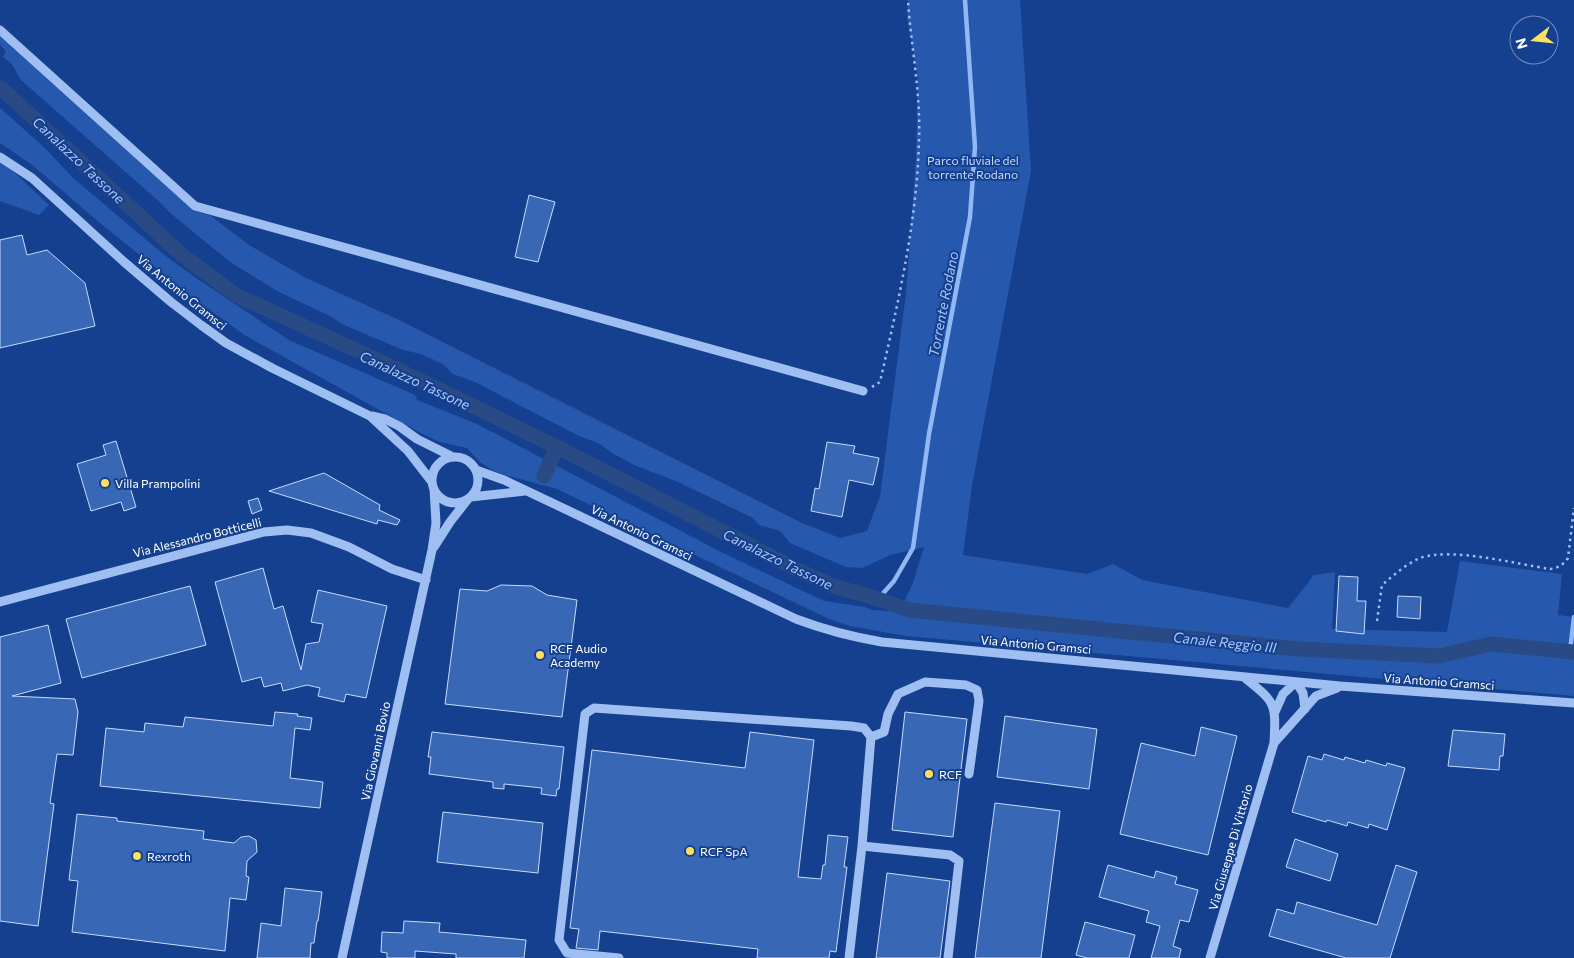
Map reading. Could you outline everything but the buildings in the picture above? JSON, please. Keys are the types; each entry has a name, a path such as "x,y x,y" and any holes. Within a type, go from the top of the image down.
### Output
{"street":[{"path":"0,30 195,206 863,391"},
{"name":"Via Antonio Gramsci","path":"0,157 32,178 142,278 200,325 226,343 370,416 385,419 399,426 417,439 451,456 464,458 476,470 504,480 733,590 796,619 826,630 882,642 1245,678 1574,703"},
{"name":"Via Antonio Gramsci","path":"370,416 408,451 443,499 449,502 456,503 470,498 527,491"},
{"path":"433,486 432,475 439,463 451,456"},
{"path":"470,498 478,485 479,478 476,470"},
{"name":"Via Giovanni Bovio","path":"342,958 432,550 436,523 433,486"},
{"name":"Via Giovanni Bovio","path":"432,550 450,522 470,498"},
{"name":"Via Alessandro Botticelli","path":"0,602 264,532 287,530 319,535 349,546 392,569 426,580"},
{"path":"1245,678 1267,696 1275,712"},
{"path":"871,737 884,732 888,714 898,694 925,682 966,684 977,690 979,701 969,774"},
{"path":"1296,682 1302,693 1305,708"},
{"name":"Via Giuseppe Di Vittorio","path":"1210,958 1274,743 1275,712 1283,694 1296,682"},
{"name":"Via Giuseppe Di Vittorio","path":"1274,743 1316,696 1340,686"},
{"path":"619,958 567,953 559,940 585,714 594,708 864,728 871,737 862,846 849,958"},
{"path":"862,846 950,855 959,861 948,958"}],"path":[{"path":"863,391 880,382 894,324 918,184 920,138 908,0"},
{"path":"1377,621 1382,585 1399,570 1420,558 1450,554 1550,569 1557,568 1568,558 1574,508"}],"green space":[{"name":"Parco fluviale del torrente Rodano","path":"908,0 1020,0 1031,171 972,486 963,555 1087,574 1113,564 1142,580 1288,608 1314,575 1335,572 1332,629 1447,632 1460,561 1562,574 1558,615 1574,617 1574,696 906,636 850,626 829,619 557,489 492,470 480,462 467,448 440,442 421,433 246,336 192,297 100,223 31,164 0,143 0,108 45,148 72,177 163,254 289,340 415,395 417,400 477,424 719,551 824,601 865,607 872,610 899,612 913,583 924,547 890,555 862,568 846,567 790,543 780,531 759,525 753,518 678,482 634,465 598,443 579,436 475,382 453,374 443,364 421,354 403,350 344,325 330,316 279,292 230,262 169,212 21,80 12,64 3,57 6,51 0,45 0,33 193,209 211,216 249,245 306,278 397,319 802,523 840,538 867,531 880,496 906,293 916,159 918,79 907,16"},
{"path":"0,159 49,205 39,215 0,201"}],"waterway":[{"name":"Torrente Rodano","path":"878,599 894,581 913,548 929,434 970,217 975,147 965,0"},
{"name":"Canalazzo Tassone","path":"0,87 183,256 236,295 386,364 557,447 833,586 909,610 1299,649 1439,656 1491,644 1574,652"},
{"path":"544,476 557,447"},
{"path":"1570,651 1574,617"}],"place":[{"name":"Villa Prampolini","path":"105,483"},
{"name":"RCF Audio Academy","path":"540,655"},
{"name":"RCF","path":"929,774"},
{"name":"RCF SpA","path":"690,851"},
{"name":"Rexroth","path":"137,856"}],"water label":[{"name":"Canale Reggio III","path":"1225,642"}]}
